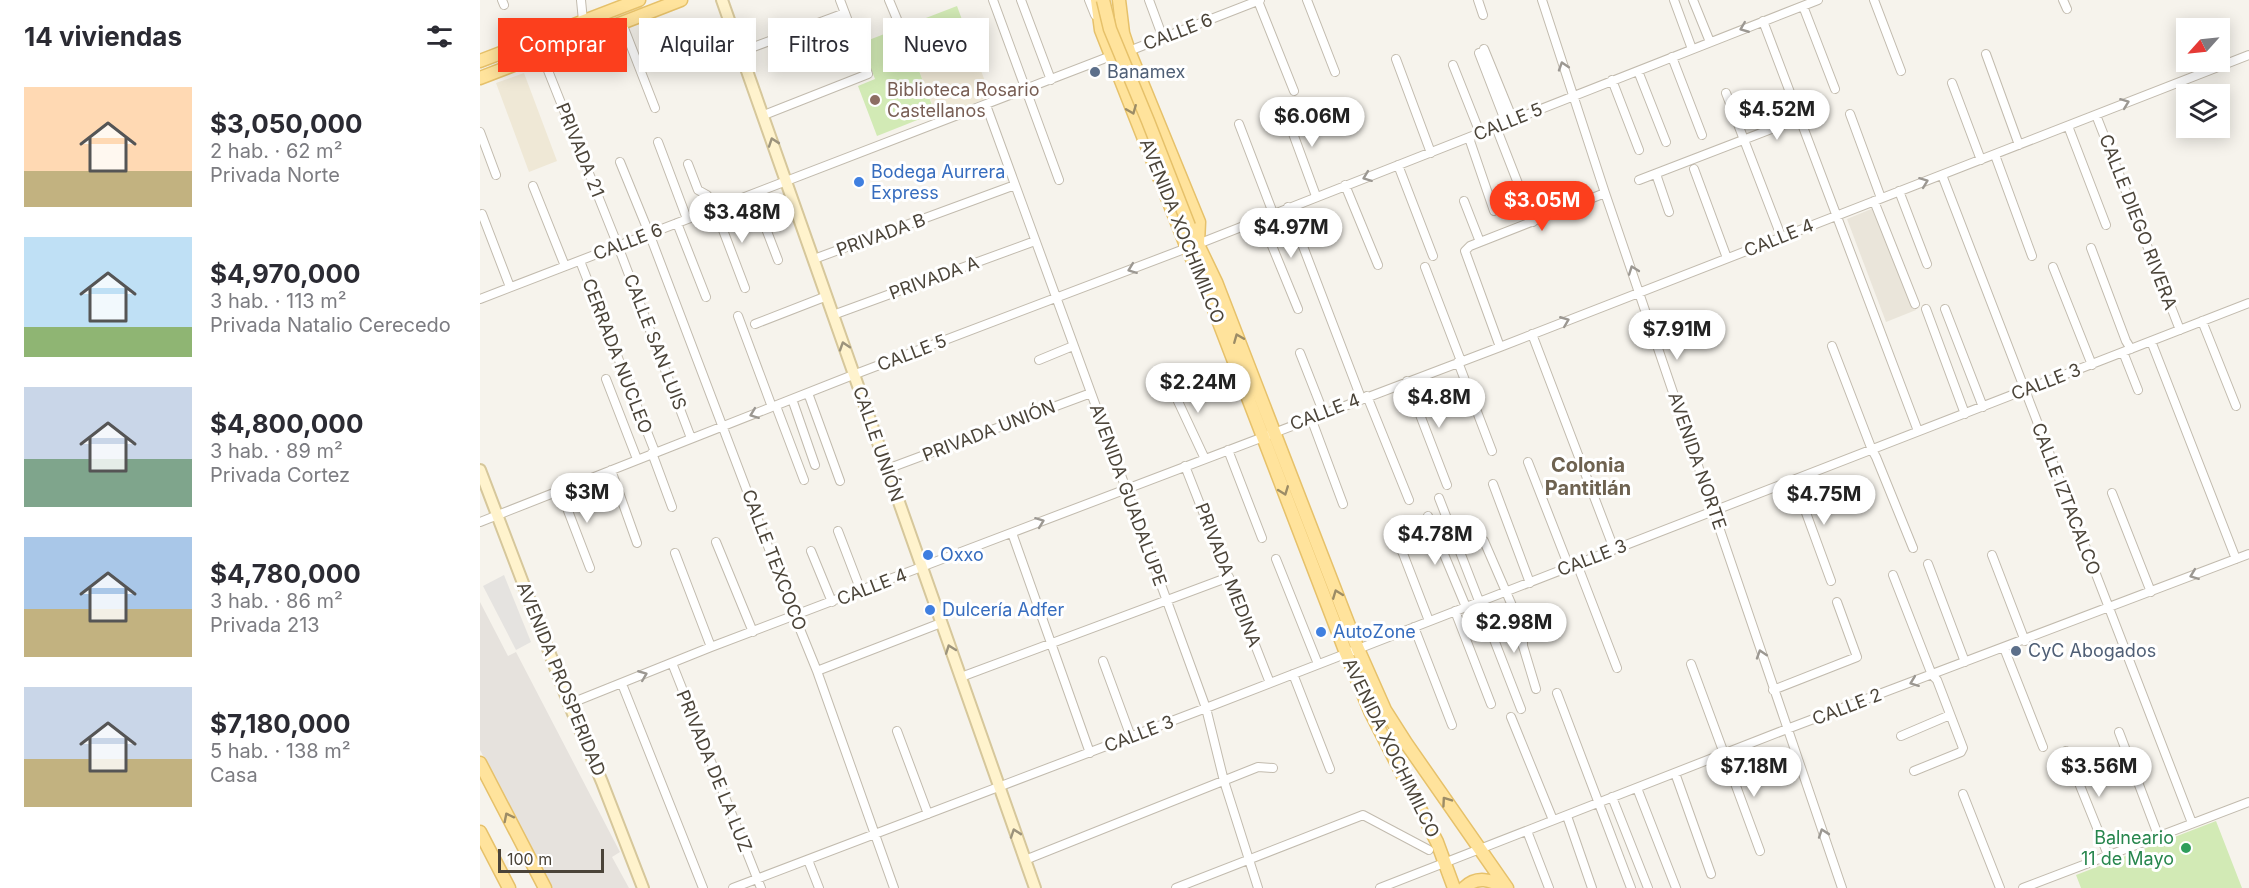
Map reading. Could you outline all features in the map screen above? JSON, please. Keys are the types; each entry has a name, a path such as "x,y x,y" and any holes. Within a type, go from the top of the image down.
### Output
{"main road":[{"path":"591,18 639,0"},
{"path":"627,21 681,0"},
{"name":"AVENIDA XOCHIMILCO","path":"1097,0 1101,30 1111,56 1192,246 1216,282 1346,653 1370,711 1437,842 1454,888"},
{"path":"1111,1 1111,56"},
{"path":"1111,1 1110,29 1189,226 1192,246"},
{"name":"AVENIDA XOCHIMILCO","path":"1111,1 1199,222 1192,246"},
{"path":"480,61 498,54"},
{"path":"480,78 498,71"},
{"name":"AVENIDA XOCHIMILCO","path":"1269,434 1358,649 1393,724 1506,888"},
{"path":"480,763 545,888"},
{"path":"480,832 509,888"},
{"path":"1464,888 1470,882 1483,879 1506,888"}],"street":[{"path":"582,0 583,18"},
{"name":"CALLE UNIÓN","path":"722,0 729,18"},
{"path":"764,115 868,74 840,0"},
{"path":"889,0 896,18"},
{"path":"993,0 1059,180"},
{"path":"1021,0 1051,80"},
{"name":"AVENIDA XOCHIMILCO","path":"1089,0 1101,30"},
{"path":"1149,0 1163,38"},
{"path":"1259,0 1294,91"},
{"name":"CALLE 6","path":"1129,51 1243,3 1259,0"},
{"path":"1307,0 1335,72"},
{"path":"1478,0 1484,15"},
{"name":"AVENIDA NORTE","path":"1542,0 1605,193 1842,888"},
{"path":"1674,0 1692,49"},
{"path":"1693,0 1710,42"},
{"name":"CALLE 5","path":"480,522 653,452 1056,299 1818,0"},
{"path":"1874,0 1901,71"},
{"path":"2063,0 2067,9"},
{"path":"1803,6 1835,89"},
{"path":"756,46 845,13"},
{"path":"1763,21 1918,431"},
{"path":"627,36 655,108"},
{"path":"1481,51 1510,121"},
{"path":"1986,54 2019,146"},
{"name":"CALLE 4","path":"569,704 711,647 1460,362 2249,55"},
{"name":"CALLE 6","path":"480,299 1111,56"},
{"path":"1672,57 1702,135"},
{"path":"1396,59 1431,153"},
{"path":"1454,65 1480,133"},
{"path":"1638,70 1666,142"},
{"name":"PRIVADA 21","path":"549,72 618,246"},
{"name":"CALLE UNIÓN","path":"748,72 1035,888"},
{"path":"1612,80 1639,150"},
{"path":"1952,83 1981,160"},
{"path":"1726,93 1781,236"},
{"name":"AVENIDA GUADALUPE","path":"986,105 1206,708 1224,781 1258,888"},
{"path":"1284,109 1316,196"},
{"path":"1850,114 1915,304"},
{"name":"CALLE DIEGO RIVERA","path":"2096,115 2180,330"},
{"path":"1639,180 1800,118"},
{"path":"1239,124 1273,213"},
{"path":"2068,126 2106,225"},
{"path":"1496,127 1533,222"},
{"path":"480,132 496,176"},
{"path":"1469,138 1494,211"},
{"path":"658,142 687,219"},
{"path":"1995,155 2032,256"},
{"name":"CALLE TEXCOCO","path":"620,162 817,671 894,888"},
{"path":"688,164 692,180 698,190 707,195 715,209 745,288"},
{"path":"1398,165 1433,256"},
{"path":"1694,169 1727,258"},
{"path":"1656,174 1669,212"},
{"name":"CALLE IZTACALCO","path":"1942,175 2192,823"},
{"name":"PRIVADA B","path":"814,259 1015,185"},
{"path":"1346,185 1378,265"},
{"path":"532,186 565,266"},
{"path":"1899,191 1928,264"},
{"path":"1500,346 1465,251 1470,246 1605,193"},
{"path":"753,195 778,260"},
{"path":"1464,201 1480,242"},
{"path":"1288,207 1364,397 1409,500"},
{"path":"482,214 510,287"},
{"path":"1261,219 1298,309"},
{"path":"677,223 706,297"},
{"name":"PRIVADA A","path":"834,315 1035,241"},
{"name":"CALLE SAN LUIS","path":"618,246 691,438"},
{"path":"2091,248 2126,341 2138,390"},
{"name":"CERRADA NUCLEO","path":"580,261 672,507"},
{"path":"1425,267 1492,451"},
{"path":"2053,267 2092,365"},
{"path":"754,324 827,296"},
{"name":"CALLE 3","path":"734,888 1131,737 2249,303"},
{"path":"1926,309 1965,414"},
{"path":"1945,309 1983,407"},
{"path":"738,316 804,480"},
{"path":"2202,321 2236,406"},
{"path":"1532,334 1614,549"},
{"path":"2151,341 2236,559"},
{"path":"1039,360 1073,346"},
{"path":"1832,346 1912,548"},
{"path":"1300,353 1324,414"},
{"path":"606,378 637,459"},
{"path":"1168,380 1205,459"},
{"path":"1407,381 1447,485"},
{"path":"808,393 840,481"},
{"name":"PRIVADA UNIÓN","path":"887,469 1091,393"},
{"path":"792,399 815,465"},
{"path":"1311,418 1343,504"},
{"path":"1228,450 1262,538"},
{"path":"1528,462 1617,668"},
{"name":"PRIVADA MEDINA","path":"1185,466 1270,683"},
{"name":"AVENIDA PROSPERIDAD","path":"480,470 569,704 643,888"},
{"path":"611,470 637,543"},
{"path":"1794,480 1832,581"},
{"path":"1493,484 1530,582"},
{"path":"560,490 590,568"},
{"path":"2112,494 2151,592"},
{"path":"1439,498 1521,709"},
{"path":"1428,516 1466,607"},
{"path":"1392,525 1429,621"},
{"path":"838,531 861,591"},
{"path":"1012,533 1089,753"},
{"path":"1484,541 1523,631 1523,646 1536,689"},
{"path":"716,542 753,632"},
{"path":"811,551 832,602"},
{"path":"675,553 711,647"},
{"name":"CALLE 2","path":"1380,888 1787,729 2025,641 2249,554"},
{"path":"1992,555 2025,641"},
{"path":"1276,559 1318,664"},
{"path":"1928,564 1965,662"},
{"path":"1893,575 1932,675 1937,680 1963,751 1914,771"},
{"path":"961,677 1229,577"},
{"path":"1773,690 1857,657 1837,602"},
{"path":"1455,611 1491,704"},
{"path":"817,671 941,623"},
{"path":"1414,627 1452,724"},
{"path":"2004,648 2043,747"},
{"path":"1103,661 1131,737"},
{"name":"PRIVADA DE LA LUZ","path":"672,663 761,888"},
{"path":"1691,664 1760,851"},
{"path":"1293,674 1330,770"},
{"path":"622,684 703,888"},
{"path":"1557,693 1631,888"},
{"path":"1901,736 1950,715"},
{"path":"1511,717 1553,820"},
{"path":"897,731 928,814"},
{"path":"2120,732 2158,835"},
{"path":"2066,751 2108,855"},
{"path":"1025,860 1259,766 1273,768"},
{"path":"1675,773 1711,874"},
{"path":"1637,788 1677,888"},
{"path":"1964,794 2000,888"},
{"path":"1612,797 1648,888"},
{"path":"2023,888 2249,802"},
{"path":"1176,888 1363,815 1429,850"},
{"path":"1567,816 1592,888"},
{"path":"1527,831 1549,888"},
{"path":"808,860 819,888"}],"shaded area":[{"path":"920,72 982,72 991,97 937,117"},
{"path":"524,73 557,161 529,172 496,83"},
{"path":"1876,207 1916,310 1886,322 1847,219"},
{"path":"504,575 531,642 516,650 483,586"},
{"path":"480,602 508,656 516,652 620,852 612,857 629,888 551,888 480,750"}],"green space":[{"path":"957,6 961,18 926,18"},
{"path":"883,35 883,72 920,72 935,113 877,136 858,86 875,79 871,69 871,39"},
{"name":"Balneario 11 de Mayo","path":"2216,821 2242,888 2081,888 2076,875"}],"place":[{"name":"Banamex","path":"1095,72"},
{"name":"Biblioteca Rosario Castellanos","path":"875,100"},
{"name":"Bodega Aurrera Express","path":"859,182"},
{"name":"Oxxo","path":"928,555"},
{"name":"Dulcería Adfer","path":"930,610"},
{"name":"AutoZone","path":"1321,632"},
{"name":"CyC Abogados","path":"2016,651"},
{"name":"Balneario 11 de Mayo","path":"2186,848"}],"district":[{"name":"Colonia Pantitlán","path":"1588,476"}]}
